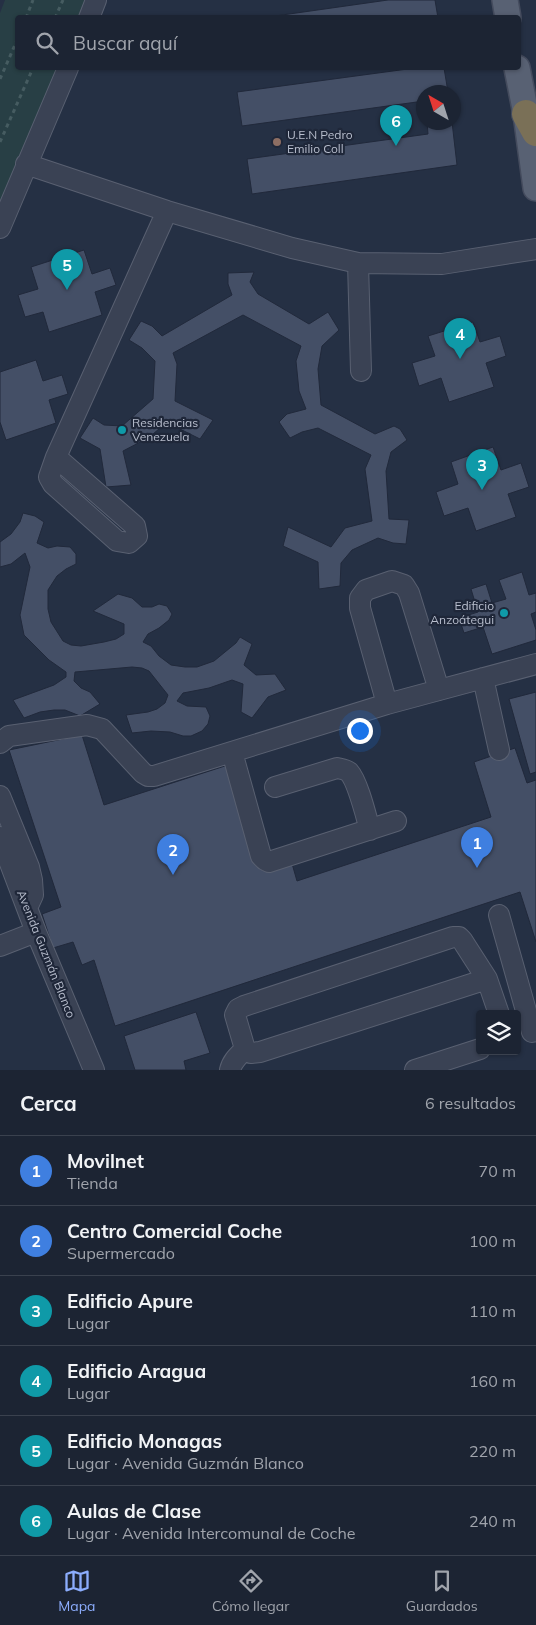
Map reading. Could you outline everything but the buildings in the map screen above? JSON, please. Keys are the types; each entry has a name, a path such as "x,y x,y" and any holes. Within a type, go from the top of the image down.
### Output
{"main road":[{"path":"505,0 508,15"},
{"path":"518,70 531,123 536,188"}],"street":[{"path":"90,15 96,0"},
{"path":"0,228 67,70"},
{"path":"26,164 292,248 358,263 442,264 536,249"},
{"path":"56,457 135,526 136,536 129,543 117,541 53,484 49,477 56,457 167,210"},
{"path":"358,263 361,371"},
{"path":"387,704 360,608 360,598 366,590 392,581 404,585 409,593 439,690"},
{"path":"0,744 9,736 87,725 102,729 143,773 148,776 154,776 387,704 536,664"},
{"path":"482,678 499,750"},
{"path":"232,752 261,856 264,860 269,862 396,822"},
{"path":"276,787 337,768 344,769 350,774 358,792 370,830"},
{"path":"0,796 29,867 33,895 27,908"},
{"name":"Avenida Guzmán Blanco","path":"0,837 36,932 94,1070"},
{"path":"499,915 528,1033"},
{"path":"0,946 36,932"},
{"path":"481,981 260,1052 251,1053 245,1049 235,1015 238,1009 244,1006 459,937 497,1010"},
{"path":"481,981 485,1010"},
{"path":"230,1070 235,1059 245,1049"},
{"path":"423,1069 476,1050"}],"path":[{"path":"27,15 34,0"},
{"path":"56,15 63,0"},
{"path":"0,79 15,45"},
{"path":"0,142 32,70"}],"green space":[{"path":"5,0 90,0 83,15 15,15 15,70 59,70 0,211 0,13"}],"place":[{"name":"U.E.N Pedro Emilio Coll","path":"277,142"},
{"name":"Aulas de Clase","path":"396,146"},
{"name":"Edificio Monagas","path":"67,290"},
{"name":"Edificio Aragua","path":"460,359"},
{"name":"Residencias Venezuela","path":"122,430"},
{"name":"Edificio Apure","path":"482,490"},
{"name":"Edificio Anzoátegui","path":"504,613"},
{"name":"Movilnet","path":"477,868"},
{"name":"Centro Comercial Coche","path":"173,875"}]}
